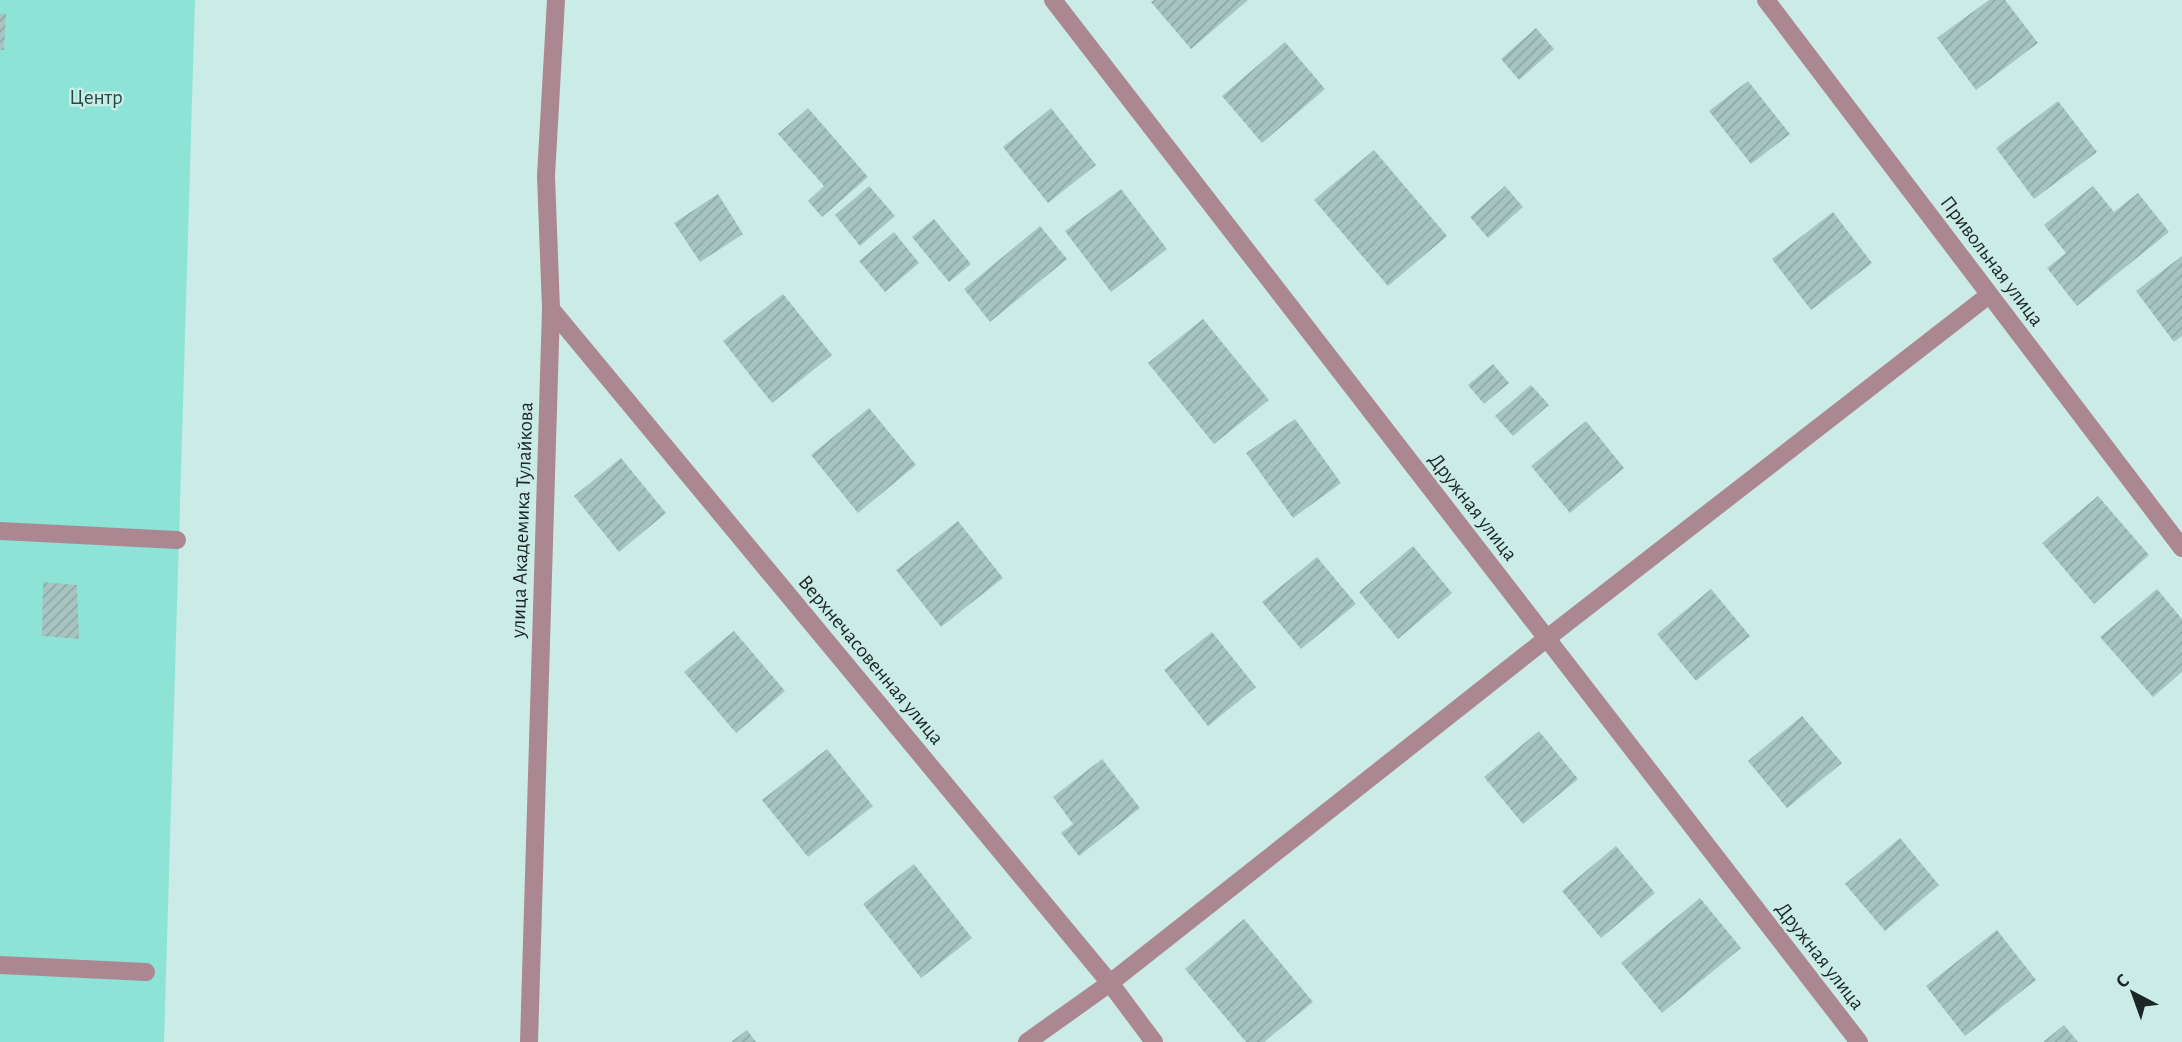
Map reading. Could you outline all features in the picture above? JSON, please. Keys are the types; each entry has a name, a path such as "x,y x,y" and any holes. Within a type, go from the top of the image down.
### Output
{"street":[{"name":"улица Академика Тулайкова","path":"529,1042 551,309 546,176 556,0"},
{"name":"Дружная улица","path":"1053,0 1858,1042"},
{"name":"Привольная улица","path":"1766,0 2182,548"},
{"path":"1027,1042 1110,983 1546,639 1989,295"},
{"name":"Верхнечасовенная улица","path":"551,309 1110,983 1154,1042"},
{"path":"0,531 177,540"},
{"path":"0,965 146,972"}],"green space":[{"name":"Центр","path":"0,0 195,0 164,1042 0,1042"}],"building":[{"path":"1248,0 1191,49 1151,2"},
{"path":"1989,0 2005,0 2038,43 1976,90 1937,38"},
{"path":"0,14 6,14 4,50 0,50"},
{"path":"1536,28 1554,49 1519,80 1501,59"},
{"path":"1285,42 1325,89 1262,143 1222,96"},
{"path":"1748,81 1790,134 1751,164 1709,111"},
{"path":"2058,101 2097,152 2034,199 1996,148"},
{"path":"808,108 868,177 822,217 808,201 824,186 778,134"},
{"path":"1051,108 1096,165 1048,203 1003,147"},
{"path":"1374,150 1447,236 1388,286 1314,200"},
{"path":"869,186 895,216 860,246 835,215"},
{"path":"1505,186 1523,207 1488,238 1470,217"},
{"path":"2093,186 2114,212 2138,193 2169,232 2077,306 2047,268 2066,253 2044,225"},
{"path":"1121,189 1167,249 1111,292 1065,231"},
{"path":"718,194 743,234 700,262 674,223"},
{"path":"1833,212 1872,263 1811,310 1772,259"},
{"path":"934,219 971,264 949,282 912,237"},
{"path":"1040,226 1067,259 990,322 964,289"},
{"path":"894,232 919,263 885,292 859,261"},
{"path":"2182,256 2182,336 2174,342 2136,291"},
{"path":"783,294 832,355 772,403 723,341"},
{"path":"1203,319 1269,400 1214,444 1148,363"},
{"path":"1493,364 1509,383 1484,404 1468,385"},
{"path":"1531,385 1549,405 1513,436 1495,416"},
{"path":"869,408 916,465 858,513 811,455"},
{"path":"1295,419 1341,483 1293,518 1246,453"},
{"path":"1586,421 1624,468 1570,513 1531,466"},
{"path":"621,458 666,513 619,552 574,496"},
{"path":"2098,496 2149,555 2094,604 2042,543"},
{"path":"958,521 1003,578 941,627 896,570"},
{"path":"1413,546 1452,593 1398,639 1359,592"},
{"path":"1317,557 1356,604 1301,649 1262,602"},
{"path":"43,582 77,585 79,639 42,636"},
{"path":"1711,589 1750,636 1696,681 1657,634"},
{"path":"2157,589 2182,619 2182,672 2153,697 2100,637"},
{"path":"734,631 785,691 736,733 684,672"},
{"path":"1212,632 1256,687 1208,726 1164,670"},
{"path":"1802,716 1842,763 1787,808 1748,761"},
{"path":"1539,731 1578,779 1523,824 1484,777"},
{"path":"827,749 873,806 808,857 762,800"},
{"path":"1102,759 1140,808 1079,856 1061,833 1073,824 1053,797"},
{"path":"1900,838 1939,885 1885,931 1845,884"},
{"path":"1616,846 1655,893 1601,938 1562,891"},
{"path":"914,864 972,938 921,978 863,904"},
{"path":"1700,898 1741,948 1662,1013 1621,963"},
{"path":"1244,919 1313,1002 1264,1042 1246,1042 1185,969"},
{"path":"1997,930 2036,980 1965,1036 1926,986"},
{"path":"2064,1025 2078,1042 2043,1042"},
{"path":"747,1030 756,1042 731,1042"}]}
